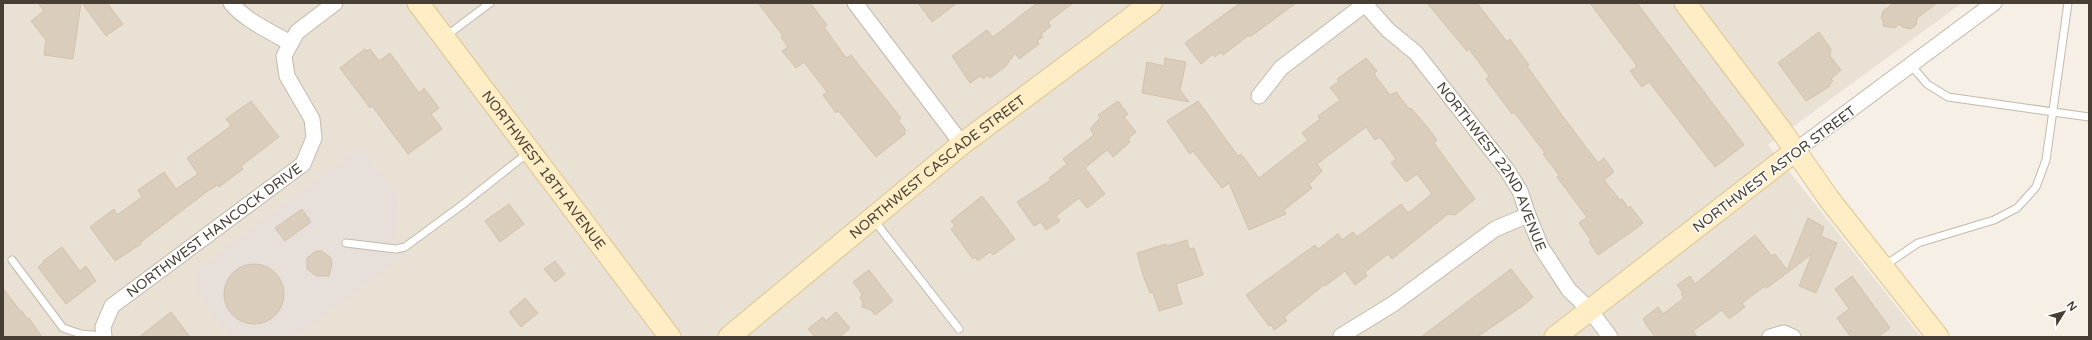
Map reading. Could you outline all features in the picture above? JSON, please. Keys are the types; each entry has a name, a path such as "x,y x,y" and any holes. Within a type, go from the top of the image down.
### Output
{"street":[{"path":"231,3 237,10 254,22 290,43"},
{"name":"NORTHWEST HANCOCK DRIVE","path":"104,336 103,327 112,306 303,164 314,138 312,119 287,76 284,56 290,43 298,32 335,3"},
{"name":"NORTHWEST 18TH AVENUE","path":"418,3 670,337"},
{"path":"855,3 962,144"},
{"name":"NORTHWEST CASCADE STREET","path":"729,337 962,144 1151,3"},
{"path":"1685,3 1781,130 1829,199 1938,337"},
{"name":"NORTHWEST ASTOR STREET","path":"1555,337 1795,152 1994,3"},
{"path":"1259,96 1280,68 1365,4"},
{"name":"NORTHWEST 22ND AVENUE","path":"1365,4 1388,30 1416,53 1507,170 1520,191 1541,247 1569,290 1590,310 1610,337"},
{"path":"1341,336 1393,304 1495,229 1528,215"},
{"path":"1770,337 1784,333 1793,337"}],"lane":[{"path":"444,38 490,3"},
{"path":"1883,267 1918,243 1994,220 2017,208 2036,187 2046,160 2066,6 2068,3"},
{"path":"1911,65 1927,84 1948,97 2089,117"},
{"path":"346,243 396,249 405,246 462,205 530,152"},
{"path":"873,218 959,328"},
{"path":"12,260 63,328 81,334 104,336"}],"shaded area":[{"path":"3,3 1962,3 1768,145 1921,337 3,337"},
{"path":"361,147 398,197 396,242 406,255 296,337 230,337 197,292 196,270"}],"building":[{"path":"38,3 81,3 73,59 44,55 46,40 31,21 44,11"},
{"path":"82,3 107,3 123,24 106,36"},
{"path":"758,3 810,3 827,25 824,27 846,58 851,55 901,118 898,120 905,129 905,134 876,157 842,115 838,111 836,113 823,95 827,92 804,62 796,68 782,51 788,47 781,37 783,36"},
{"path":"918,3 957,3 932,22"},
{"path":"1037,3 1073,3 1048,22 1051,26 1041,34 1043,37 1037,41 1039,44 1019,59 1015,53 1006,66 990,78 988,75 983,79 981,76 970,83 952,56 987,30 993,37"},
{"path":"1240,3 1296,3 1250,37 1249,35 1223,55 1221,52 1215,57 1213,54 1201,64 1185,43"},
{"path":"1427,3 1477,3 1507,42 1510,39 1561,114 1598,163 1604,158 1614,172 1604,180 1620,200 1622,199 1628,208 1630,206 1643,223 1598,255 1589,242 1591,240 1579,223 1587,217 1557,177 1559,175 1543,154 1545,153 1514,112 1512,114 1486,79 1489,76 1469,49 1467,51"},
{"path":"1590,3 1637,3 1744,145 1715,167 1649,82 1642,87 1630,71 1637,66"},
{"path":"1894,3 1937,3 1917,18 1916,25 1911,29 1902,27 1900,24 1894,28 1883,26 1883,21 1881,18 1883,11"},
{"path":"1819,32 1831,49 1830,56 1841,70 1831,79 1833,81 1829,85 1830,86 1806,101 1778,63"},
{"path":"365,49 367,51 370,49 379,61 390,53 419,93 424,88 439,108 431,114 442,129 408,154 372,106 370,108 340,68"},
{"path":"1165,58 1186,62 1180,90 1189,102 1142,93 1147,62 1164,66"},
{"path":"1366,58 1377,71 1374,74 1390,95 1396,92 1409,109 1411,108 1428,128 1437,140 1434,143 1475,199 1455,215 1448,214 1392,259 1388,254 1365,272 1367,276 1355,285 1345,271 1325,286 1324,285 1284,317 1287,321 1274,330 1271,325 1269,326 1246,295 1315,245 1318,249 1338,234 1342,240 1353,232 1357,237 1401,204 1408,213 1432,194 1417,174 1406,182 1391,163 1396,159 1380,137 1375,140 1366,127 1317,164 1322,171 1309,184 1312,188 1284,210 1286,214 1249,230 1229,183 1222,188 1193,151 1190,154 1167,121 1198,101 1238,156 1241,154 1259,178 1308,140 1302,133 1320,119 1318,116 1340,100 1330,88 1339,81 1337,79"},
{"path":"251,101 279,137 241,166 243,169 219,187 218,185 209,190 146,238 140,243 141,244 115,261 90,227 114,209 117,215 142,197 138,190 164,172 176,189 198,174 187,158 231,126 226,119"},
{"path":"1118,101 1128,114 1124,117 1136,132 1128,139 1130,142 1113,157 1107,150 1085,168 1105,194 1087,208 1079,198 1056,216 1060,221 1046,230 1041,222 1034,226 1017,202 1051,180 1049,178 1067,164 1063,159 1094,135 1090,129 1100,118 1098,115"},
{"path":"982,196 1015,239 993,255 990,252 978,261 975,257 973,259 951,229 955,226 951,221"},
{"path":"509,204 524,224 500,242 485,221"},
{"path":"302,209 311,222 285,241 275,228"},
{"path":"1808,218 1824,227 1821,236 1837,243 1816,293 1799,286 1812,254 1767,288 1765,286 1742,303 1745,307 1729,319 1722,310 1693,331 1697,337 1655,337 1647,326 1643,319 1658,307 1663,314 1684,298 1681,294 1683,293 1677,285 1690,276 1695,284 1755,235 1772,256 1775,254 1787,270"},
{"path":"1187,240 1189,249 1194,248 1203,275 1176,284 1182,304 1159,311 1153,292 1150,293 1144,278 1137,253 1166,244 1167,246"},
{"path":"62,247 80,271 86,266 96,281 66,304 38,267 44,262 43,261"},
{"path":"316,251 322,251 331,258 332,264 329,276 316,276 307,269 307,258"},
{"path":"555,261 565,274 555,282 544,269"},
{"path":"248,264 260,264 271,269 279,277 284,288 282,306 271,319 260,324 248,324 237,319 229,311 224,300 224,288 229,277 237,269"},
{"path":"1511,269 1533,297 1524,305 1477,337 1421,337"},
{"path":"869,270 893,301 875,315 871,310 862,307 863,302 860,298 862,294 853,282"},
{"path":"1852,276 1890,328 1878,337 1851,337 1837,318 1849,309 1835,289"},
{"path":"3,288 27,319 29,318 42,337 3,337"},
{"path":"525,298 538,313 521,327 509,312"},
{"path":"171,312 190,337 139,337"},
{"path":"836,312 850,328 840,337 815,337 808,329 823,317 826,321"}]}
